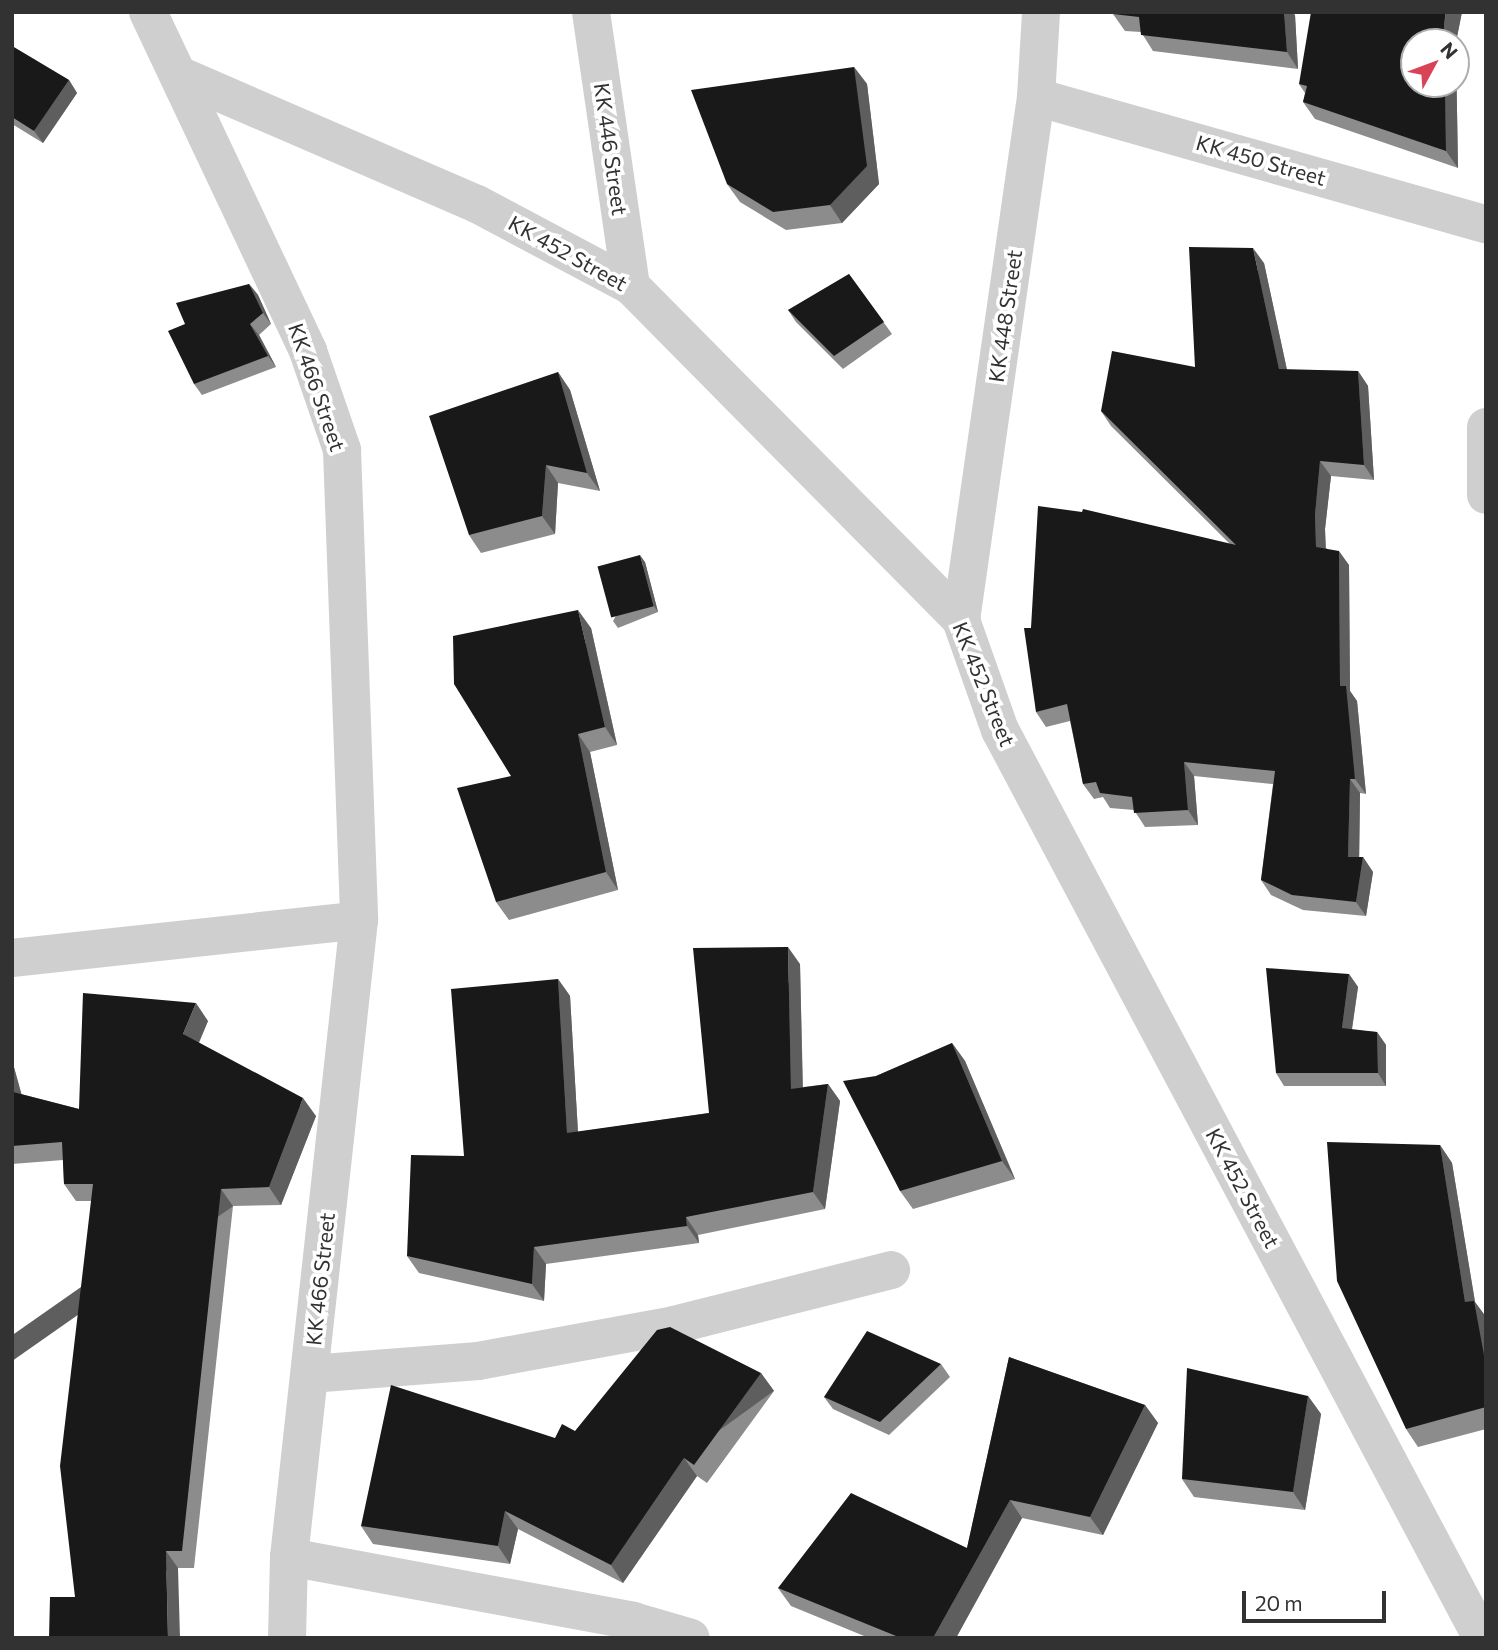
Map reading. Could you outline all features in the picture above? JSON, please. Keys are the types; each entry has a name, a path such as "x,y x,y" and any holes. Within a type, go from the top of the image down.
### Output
{"street":[{"name":"KK 466 Street","path":"148,12 181,76 308,351 342,450 359,920 289,1557 287,1638"},
{"name":"KK 446 Street","path":"591,12 631,286"},
{"name":"KK 448 Street","path":"961,620 1036,97 1041,12"},
{"name":"KK 452 Street","path":"181,76 477,204 631,286 961,620 1000,730 1482,1638"},
{"name":"KK 450 Street","path":"1036,97 1486,224"},
{"path":"1486,427 1486,495"},
{"path":"12,958 359,920"},
{"path":"310,1374 478,1361 674,1325 891,1270"},
{"path":"289,1557 633,1621 691,1638"}],"building":[{"path":"1113,12 1284,12 1287,52 1141,35 1139,17"},
{"path":"1311,12 1446,12 1444,28 1400,28 1400,98 1445,98 1446,151 1303,102 1307,86 1299,84"},
{"path":"12,46 69,80 34,131 12,117"},
{"path":"854,67 867,166 830,205 773,212 727,184 691,90"},
{"path":"1189,247 1253,248 1279,369 1358,371 1364,465 1320,461 1315,515 1316,547 1339,551 1340,686 1346,686 1355,779 1350,779 1348,857 1363,857 1356,902 1292,895 1261,880 1275,771 1184,762 1188,810 1134,813 1132,797 1100,793 1096,782 1083,784 1067,704 1036,712 1024,628 1031,628 1038,506 1082,512 1083,509 1236,545 1101,411 1112,351 1195,367"},
{"path":"849,274 884,322 834,356 788,310"},
{"path":"249,284 263,313 250,324 268,356 194,384 168,331 185,324 176,303"},
{"path":"558,372 587,473 546,465 542,516 469,535 429,416"},
{"path":"640,555 654,606 611,618 597,566"},
{"path":"578,610 605,727 578,734 606,872 496,902 457,788 511,776 454,684 453,636"},
{"path":"788,947 791,1089 828,1084 813,1192 686,1217 687,1226 534,1247 532,1284 407,1256 411,1155 464,1156 451,989 558,979 567,1133 709,1113 693,948"},
{"path":"1266,968 1349,974 1342,1028 1377,1032 1378,1073 1276,1073"},
{"path":"83,993 196,1003 183,1034 303,1098 269,1187 221,1189 182,1551 166,1551 168,1638 49,1638 50,1597 75,1597 60,1466 93,1184 64,1184 62,1142 12,1146 12,1088 13,1092 79,1109"},
{"path":"952,1043 1002,1161 900,1191 843,1081 876,1076"},
{"path":"1327,1142 1440,1145 1465,1302 1474,1301 1486,1366 1486,1407 1406,1429 1337,1281"},
{"path":"670,1327 761,1373 694,1465 684,1458 611,1565 505,1511 498,1546 361,1526 391,1385 555,1438 562,1424 575,1431 657,1330"},
{"path":"867,1331 941,1364 880,1422 824,1397"},
{"path":"1009,1357 1145,1405 1090,1517 1010,1500 933,1638 901,1638 778,1588 851,1493 967,1548"},
{"path":"1187,1368 1308,1396 1293,1492 1182,1479"}]}
